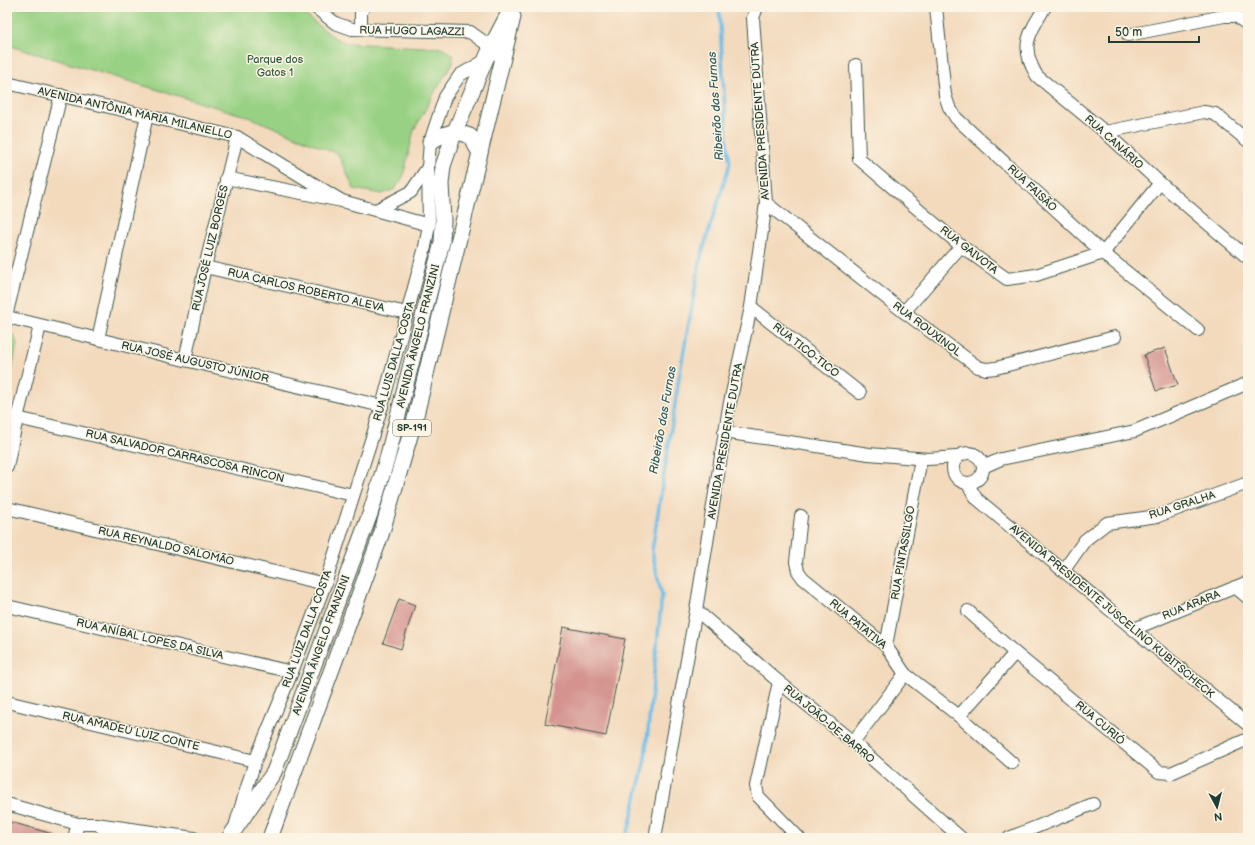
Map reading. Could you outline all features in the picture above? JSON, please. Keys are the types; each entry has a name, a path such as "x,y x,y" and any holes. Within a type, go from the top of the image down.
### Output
{"main road":[{"name":"AVENIDA ÂNGELO FRANZINI","path":"231,836 274,772 372,507 387,458 442,242 443,220 441,184 443,166 455,131 488,53 514,7"},
{"name":"AVENIDA ÂNGELO FRANZINI","path":"270,838 381,535 416,415 502,64 514,7"},
{"path":"430,142 455,131 470,136 480,153"}],"street":[{"name":"RUA HUGO LAGAZZI","path":"315,7 335,23 352,29 470,32 488,53 502,64"},
{"path":"361,30 361,12 364,7"},
{"name":"RUA FAISÃO","path":"936,7 945,95 949,107 956,118 1103,253 1198,330"},
{"name":"RUA CANÁRIO","path":"1044,7 1030,33 1027,50 1030,65 1037,76 1105,132 1160,183 1248,258"},
{"name":"AVENIDA PRESIDENTE DUTRA","path":"655,838 696,610 724,432 751,307 766,203 755,12"},
{"path":"1128,34 1224,16 1236,16 1248,25"},
{"name":"RUA LUIS DALLA COSTA","path":"353,495 382,406 425,247 429,225 428,167 430,142 445,96 460,75 488,53"},
{"name":"RUA GAIVOTA","path":"856,65 859,159 961,246 1007,279 1036,276 1103,253"},
{"name":"AVENIDA ANTÔNIA MARIA MILANELLO","path":"7,83 237,137 342,201"},
{"path":"7,312 61,95"},
{"path":"1105,132 1204,112 1214,114 1248,141"},
{"path":"98,339 146,115"},
{"name":"RUA JOSÉ LUIZ BORGES","path":"185,360 205,268 237,137"},
{"path":"376,210 411,192 428,167"},
{"path":"226,178 342,201 429,225"},
{"path":"1103,253 1160,183"},
{"name":"RUA ROUXINOL","path":"766,203 904,312 978,367 986,369 996,368 1115,337"},
{"path":"904,312 961,246"},
{"name":"RUA CARLOS ROBERTO ALEVA","path":"205,268 407,313"},
{"name":"RUA TICO-TICO","path":"751,307 860,393"},
{"name":"RUA JOSÉ AUGUSTO JÚNIOR","path":"7,317 382,406"},
{"path":"7,467 17,418 40,326"},
{"path":"924,459 967,483 975,481 982,471 1002,459 1135,431 1248,383"},
{"name":"RUA SALVADOR CARRASCOSA RINCON","path":"17,418 353,495"},
{"path":"724,432 869,454 924,459 957,457 966,452 971,452 1002,459"},
{"path":"971,452 980,457 982,471 976,498"},
{"path":"954,475 952,466 957,457"},
{"name":"RUA PINTASSILGO","path":"886,646 924,459"},
{"name":"AVENIDA PRESIDENTE JUSCELINO KUBITSCHECK","path":"967,483 976,498 1248,725"},
{"name":"RUA GRALHA","path":"1064,570 1085,540 1107,524 1158,516 1248,483"},
{"name":"RUA LUIZ DALLA COSTA","path":"231,836 255,761 292,672 325,584 353,495"},
{"name":"RUA REYNALDO SALOMÃO","path":"7,508 325,584"},
{"name":"RUA PATATIVA","path":"802,516 796,562 798,571 803,578 886,646 904,674 959,716 1012,763"},
{"name":"RUA ARARA","path":"1134,629 1248,582"},
{"path":"1235,587 1248,598"},
{"name":"RUA ANÍBAL LOPES DA SILVA","path":"7,606 292,672"},
{"name":"RUA JOÃO-DE-BARRO","path":"696,610 779,682 853,742 961,838"},
{"name":"RUA CURIÓ","path":"968,611 1158,772 1171,773 1248,739"},
{"path":"959,716 1016,653"},
{"path":"853,742 904,674"},
{"path":"779,682 756,786 758,796 799,838"},
{"name":"RUA AMADEU LUIZ CONTE","path":"7,702 255,761"},
{"path":"7,804 78,824 96,824 194,838"},
{"path":"1009,838 1032,834 1093,804"},
{"path":"74,838 78,824"},
{"path":"96,824 120,838"}],"green space":[{"name":"Parque dos Gatos 1","path":"7,7 295,7 335,38 346,43 444,48 453,56 453,63 437,88 414,130 403,177 395,189 382,194 354,189 338,154 249,117 7,45"},
{"path":"7,330 14,336 17,344 7,393"}],"building":[{"path":"1165,348 1178,385 1156,391 1144,355"},
{"path":"399,599 415,605 401,649 383,643"},
{"path":"563,627 625,639 606,736 545,724"},
{"path":"7,821 56,835 56,838 7,838"}],"waterway":[{"name":"Ribeirão das Furnas","path":"625,838 629,828 645,759 662,596 652,551 680,372 701,256 730,163 727,143 719,7"}]}
